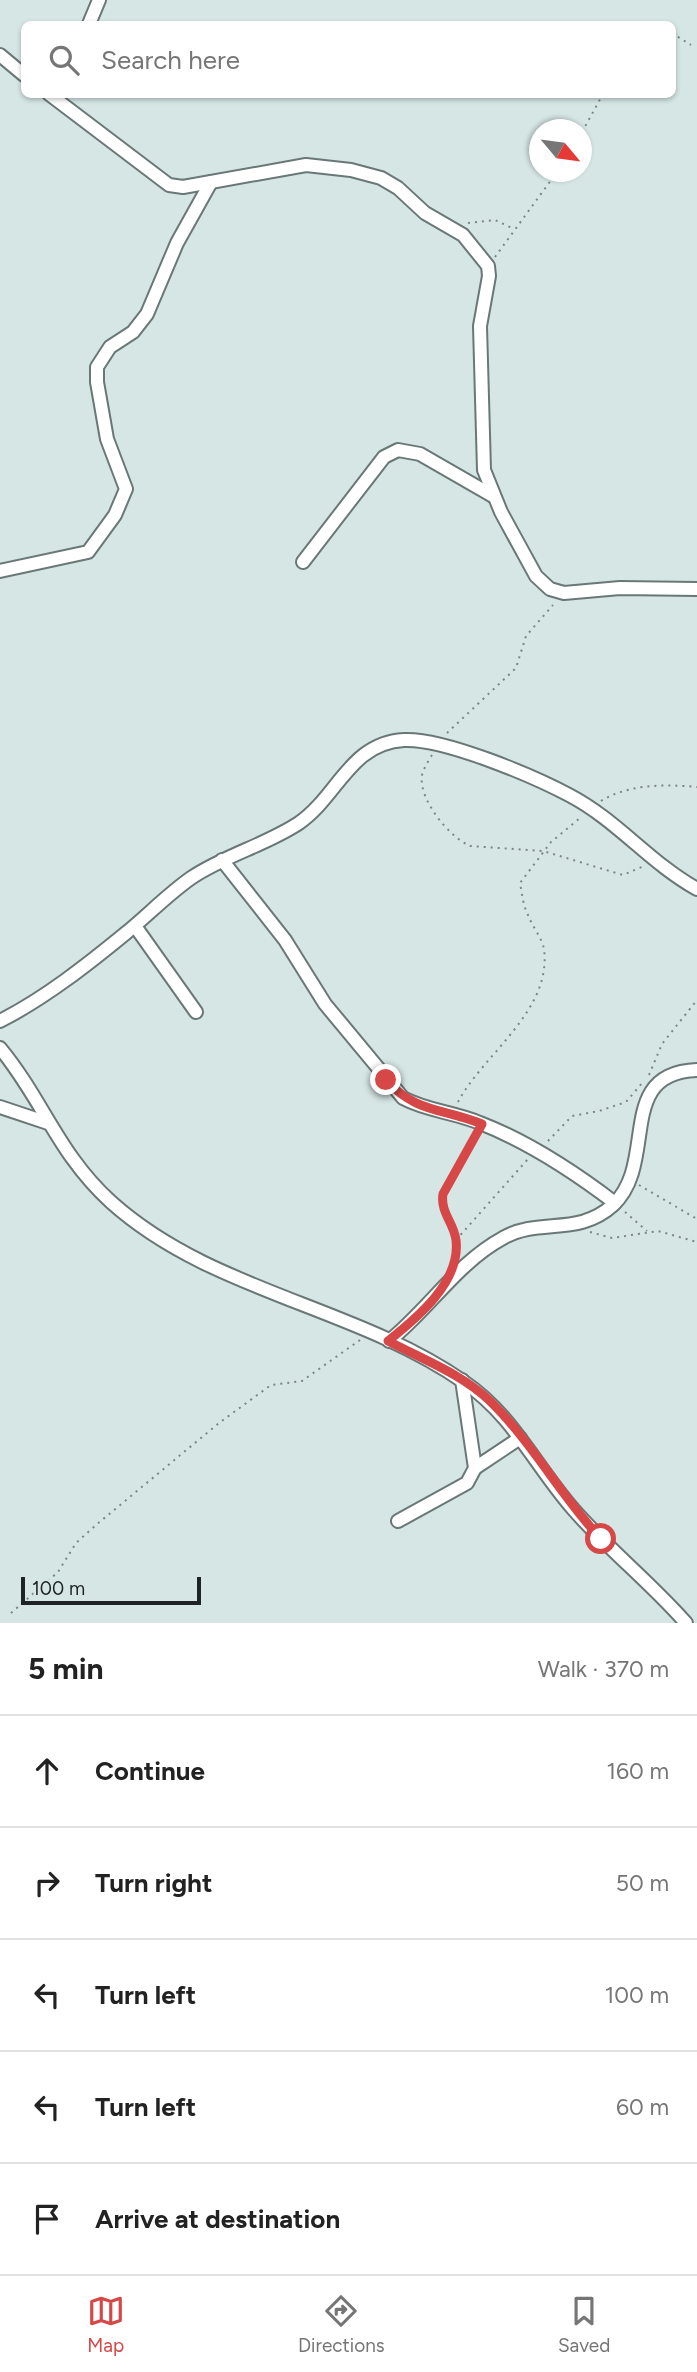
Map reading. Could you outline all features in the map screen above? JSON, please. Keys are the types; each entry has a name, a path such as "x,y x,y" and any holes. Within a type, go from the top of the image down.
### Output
{"street":[{"path":"90,21 99,0"},
{"path":"0,55 21,72"},
{"path":"54,98 169,185 211,183 306,165 371,173 398,187 425,213 463,235 488,266 480,326 484,470 493,496 536,576 550,589 564,593 620,588 697,589"},
{"path":"69,98 73,113"},
{"path":"0,571 88,552 125,498 125,479 107,439 97,367 110,347 133,332 147,314 177,243 211,183"},
{"path":"303,562 384,457 398,450 420,454 493,496"},
{"path":"0,1021 61,982 135,926 191,878 299,823 321,804 346,770 365,751 404,740 438,746 503,767 569,795 592,809 653,860 697,889"},
{"path":"222,860 285,940 325,1004 403,1098 419,1107 453,1112 539,1150 615,1203"},
{"path":"135,926 196,1012"},
{"path":"0,1048 19,1071 48,1123 83,1175 113,1204 163,1240 210,1265 373,1333 462,1380 488,1399 572,1507 686,1623"},
{"path":"388,1341 414,1321 447,1281 504,1237 524,1230 580,1225 615,1203 630,1179 648,1093 665,1076 697,1070"},
{"path":"0,1107 48,1123"},
{"path":"462,1380 475,1468"},
{"path":"398,1521 467,1483 475,1468 520,1438"}],"path":[{"path":"676,35 691,45"},
{"path":"589,119 601,98"},
{"path":"488,266 513,228 549,182"},
{"path":"450,227 495,220 513,228"},
{"path":"564,593 533,625 516,668 466,713 438,746 422,777 423,792 442,822 461,842 470,846 543,851 623,875 635,873 653,860"},
{"path":"453,1112 477,1071 519,1023 540,989 544,947 526,913 520,883 543,851 615,793 663,784 697,787"},
{"path":"447,1281 456,1240 497,1190 572,1116 626,1102 649,1075 662,1044 697,1000"},
{"path":"456,1240 441,1203 443,1194 482,1124"},
{"path":"630,1179 697,1219"},
{"path":"615,1203 648,1232"},
{"path":"580,1225 591,1233 612,1238 648,1232 697,1242"},
{"path":"11,1613 58,1573 76,1544 96,1525 219,1423 271,1385 302,1381 373,1333"}],"route":[{"path":"386,1080 403,1098 419,1107 453,1112 482,1124 443,1194 441,1203 456,1240 447,1281 414,1321 388,1341 462,1380 488,1399 508,1420 572,1507 601,1539"}]}
